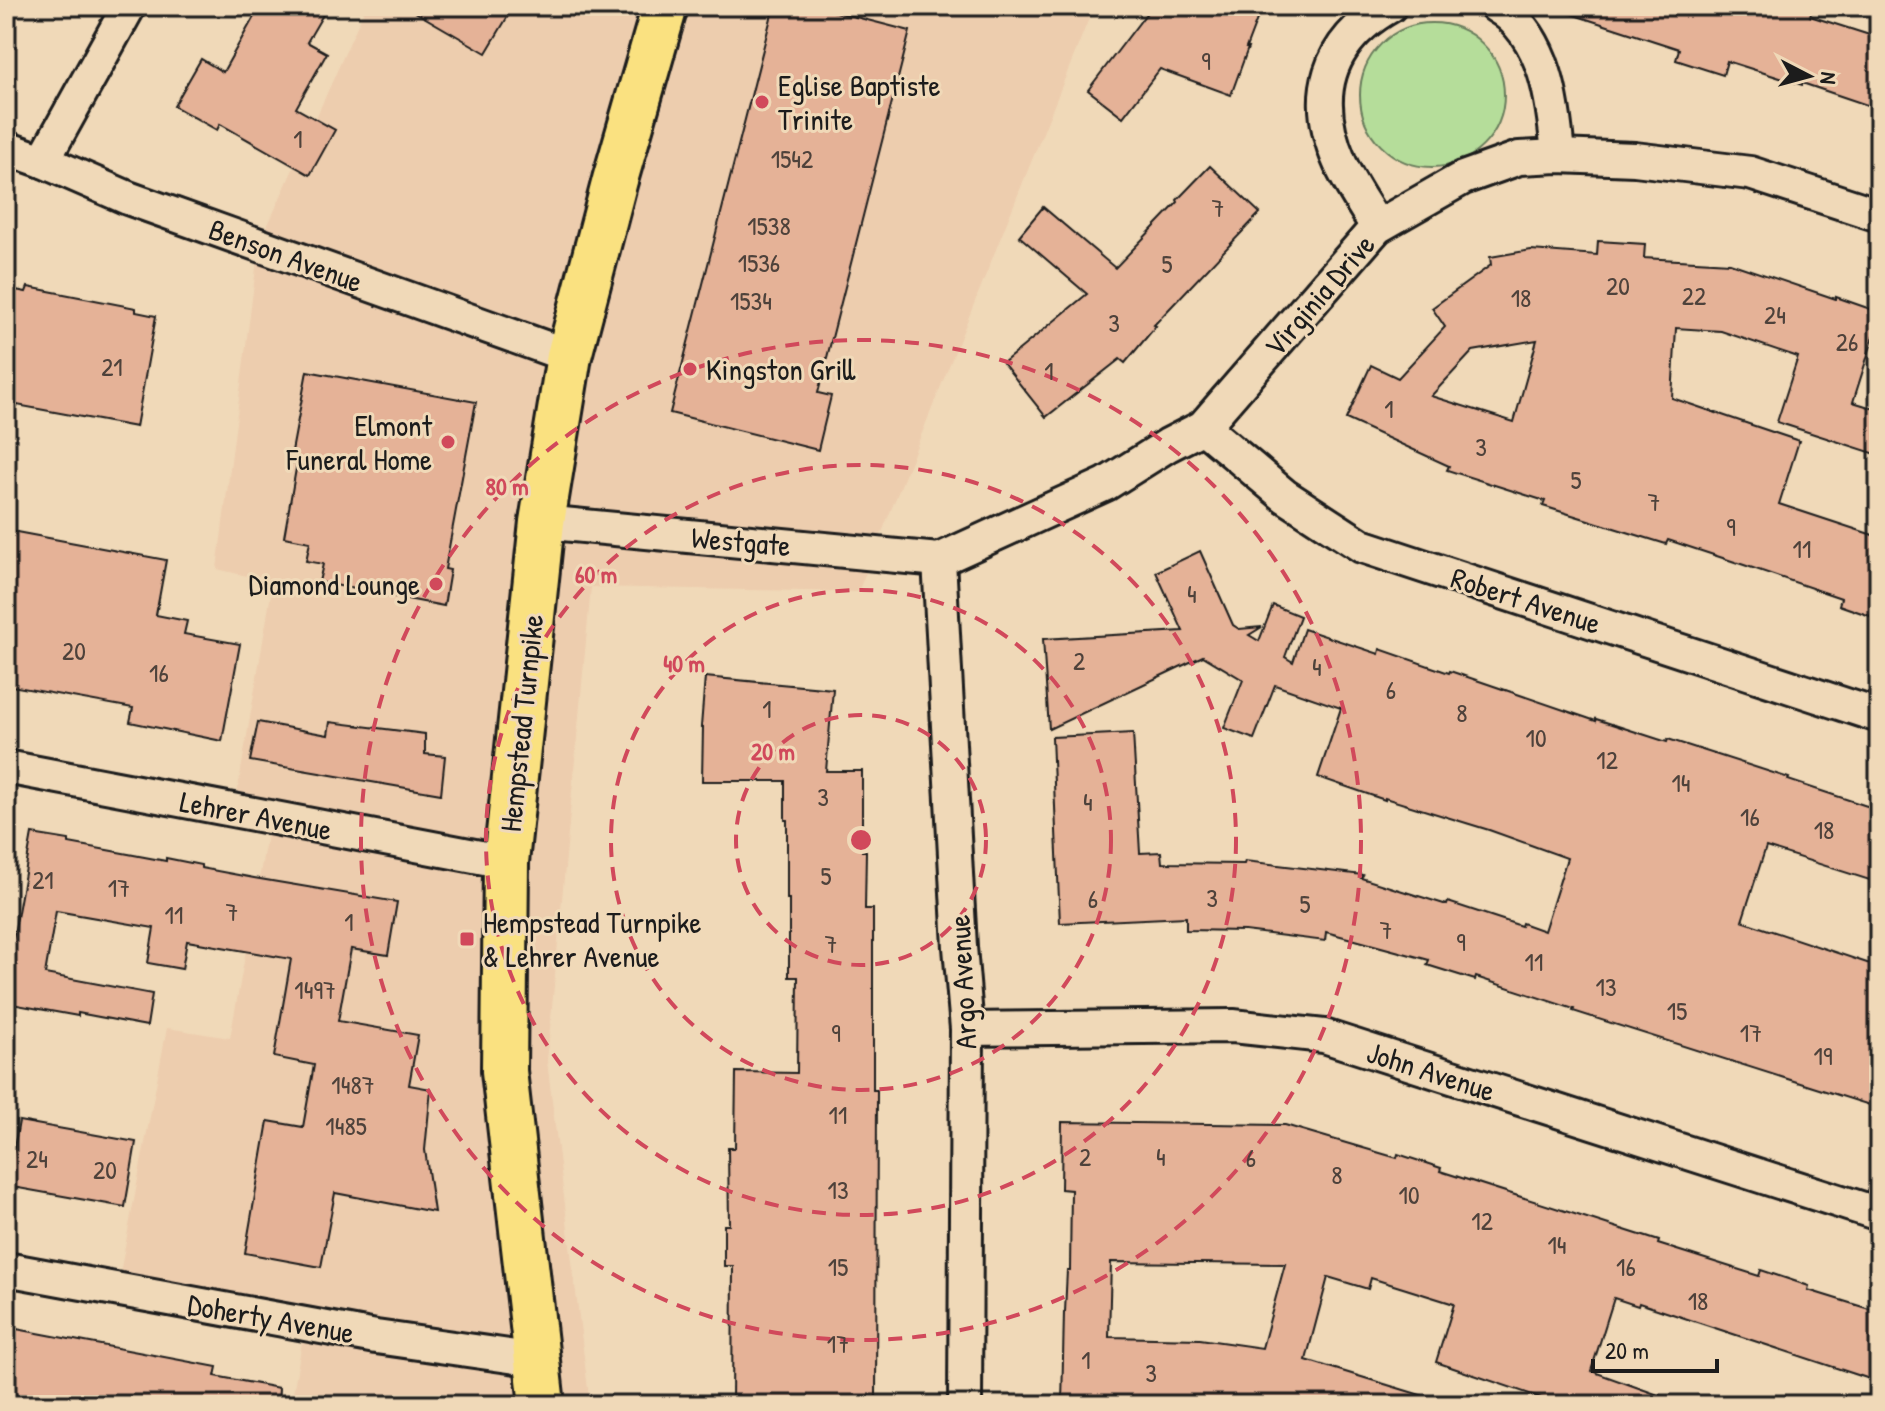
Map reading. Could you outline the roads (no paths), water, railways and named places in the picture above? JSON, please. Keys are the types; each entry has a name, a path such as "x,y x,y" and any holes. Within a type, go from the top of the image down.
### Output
{"main road":[{"name":"Hempstead Turnpike","path":"542,1405 504,1071 506,862 542,522 569,356 665,6"}],"street":[{"path":"43,161 129,6"},
{"path":"1377,227 1341,164 1327,126 1326,86 1334,62 1345,44 1375,14 1390,6"},
{"path":"1496,6 1523,30 1547,77 1555,117 1558,156"},
{"name":"Benson Avenue","path":"6,148 128,198 569,356"},
{"name":"Virginia Drive","path":"939,560 1106,484 1203,427 1377,227 1463,178 1519,158 1635,159 1750,173 1879,215"},
{"name":"Robert Avenue","path":"1203,427 1285,496 1362,546 1879,716"},
{"name":"Westgate","path":"542,522 939,560"},
{"name":"Argo Avenue","path":"939,560 967,1029 965,1405"},
{"name":"Lehrer Avenue","path":"6,767 506,862"},
{"name":"John Avenue","path":"967,1029 1233,1026 1324,1036 1879,1214"},
{"name":"Doherty Avenue","path":"6,1269 376,1337 537,1360"}],"place":[{"name":"Eglise Baptiste Trinite","path":"762,102"},
{"name":"Kingston Grill","path":"690,369"},
{"name":"Elmont Funeral Home","path":"448,442"},
{"name":"Diamond Lounge","path":"436,584"},
{"name":"Hempstead Turnpike & Lehrer Avenue","path":"467,939"}]}
